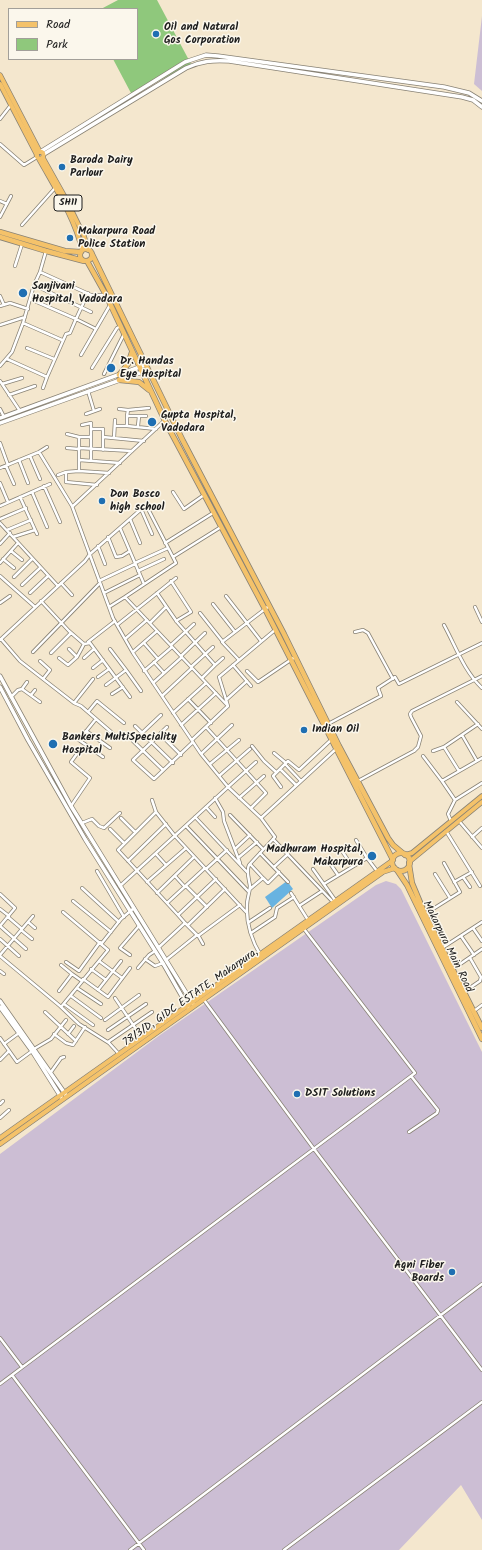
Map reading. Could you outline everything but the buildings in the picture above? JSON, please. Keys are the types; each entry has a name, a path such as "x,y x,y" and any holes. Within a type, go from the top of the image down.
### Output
{"highway":[{"path":"0,232 65,252 88,250 92,254 182,441 326,725 388,838 393,845 408,858 409,884"},
{"path":"0,237 85,261 90,259 92,254"},
{"path":"81,251 81,258 96,275 151,392 213,513 267,608 275,630 293,658"},
{"path":"132,352 128,364 119,378 139,382 151,392"},
{"path":"326,725 331,740 396,869 409,884"},
{"path":"392,860 397,855 405,855"},
{"path":"396,869 404,870 409,863"},
{"name":"Makarpura Main Road","path":"409,884 482,1028"},
{"name":"Makarpura Main Road","path":"409,884 482,1039"}],"main road":[{"name":"SH11","path":"0,75 40,155"},
{"name":"SH11","path":"0,84 1,91 11,105 66,198 84,236 88,250"},
{"path":"40,155 81,243 81,251"},
{"path":"405,855 412,853 482,796"},
{"path":"409,863 482,802"},
{"name":"78/3/D, GIDC ESTATE, Makarpura,","path":"0,1144 119,1054 392,860"},
{"name":"78/3/D, GIDC ESTATE, Makarpura,","path":"0,1137 64,1096 190,1010 383,872 396,869"}],"street":[{"path":"0,144 24,165 185,62 206,55 301,66 444,87 470,93 482,102"},
{"path":"40,155 186,68 202,61 229,61 462,96 472,100 482,108"},
{"path":"0,119 11,105"},
{"path":"22,225 55,188"},
{"path":"0,217 11,196"},
{"path":"0,201 7,204"},
{"path":"15,266 22,244"},
{"path":"0,366 12,352 28,309 34,285 40,272 46,251"},
{"path":"40,272 88,293 106,295"},
{"path":"34,285 91,312"},
{"path":"43,388 62,340 66,334 70,333 88,293"},
{"path":"0,296 4,305"},
{"path":"30,298 96,329"},
{"path":"0,306 10,303 28,309"},
{"path":"81,355 110,304"},
{"path":"0,326 25,317"},
{"path":"23,323 62,340"},
{"path":"92,368 117,328 121,326"},
{"path":"104,374 124,334"},
{"path":"27,348 54,359"},
{"path":"7,359 47,376"},
{"path":"0,409 2,418 147,368"},
{"path":"2,384 22,378"},
{"path":"0,423 119,378"},
{"path":"0,381 20,411"},
{"path":"9,395 35,386"},
{"path":"88,391 94,411"},
{"path":"119,409 128,410 149,408"},
{"path":"86,414 100,409"},
{"path":"127,426 128,410"},
{"path":"127,416 146,416"},
{"path":"138,416 138,426"},
{"path":"114,438 115,420"},
{"path":"72,506 165,420"},
{"path":"82,425 91,423 90,460"},
{"path":"115,426 138,426 156,429"},
{"path":"91,429 103,429 103,450"},
{"path":"67,434 79,437 91,437"},
{"path":"79,437 79,472"},
{"path":"103,437 144,441"},
{"path":"0,443 14,484"},
{"path":"0,468 39,452 47,447"},
{"path":"67,448 133,451"},
{"path":"39,452 72,506 115,621 144,671 201,754 228,787 261,818 275,837 247,868 250,890 246,912"},
{"path":"30,456 40,479"},
{"path":"19,460 28,483"},
{"path":"79,460 120,463"},
{"path":"58,475 66,472 109,473"},
{"path":"66,472 66,482 97,484"},
{"path":"0,482 8,502"},
{"path":"0,506 50,484"},
{"path":"44,486 60,522"},
{"path":"32,492 47,527"},
{"path":"173,492 184,509 204,495"},
{"path":"20,497 37,534"},
{"path":"109,607 176,563 146,505 98,546 85,561 0,640 20,661 74,703 81,706 117,737"},
{"path":"0,519 26,508"},
{"path":"141,509 152,534"},
{"path":"165,543 213,513"},
{"path":"130,519 140,543"},
{"path":"7,530 31,520"},
{"path":"0,523 32,560 58,586"},
{"path":"173,557 221,527"},
{"path":"120,528 144,584"},
{"path":"13,537 35,530"},
{"path":"0,544 10,533"},
{"path":"108,538 116,557 122,556 130,551"},
{"path":"0,563 18,543"},
{"path":"98,546 104,564"},
{"path":"33,652 100,582 168,548"},
{"path":"11,551 22,560"},
{"path":"3,559 14,568"},
{"path":"138,571 164,559"},
{"path":"14,577 32,560"},
{"path":"22,585 40,568"},
{"path":"104,593 140,575"},
{"path":"0,576 35,606"},
{"path":"30,593 48,576"},
{"path":"117,625 176,578"},
{"path":"171,581 191,612 176,621"},
{"path":"61,583 72,595"},
{"path":"157,593 185,632 216,665"},
{"path":"0,603 10,596"},
{"path":"226,596 262,641"},
{"path":"125,597 228,706"},
{"path":"41,601 71,633 84,644"},
{"path":"213,604 235,632"},
{"path":"125,639 166,606"},
{"path":"475,607 482,622"},
{"path":"224,642 267,608"},
{"path":"200,613 224,642 222,642 239,660"},
{"path":"84,644 88,643 91,638 115,621"},
{"path":"144,671 194,624"},
{"path":"444,626 473,680 482,688"},
{"path":"228,706 219,677 275,630"},
{"path":"355,632 363,630 368,633 393,679"},
{"path":"133,652 157,631"},
{"path":"51,653 71,633"},
{"path":"153,683 182,657 205,633"},
{"path":"144,642 158,659"},
{"path":"326,725 381,696 378,688 395,677 399,684 482,642"},
{"path":"88,643 90,643 103,660 130,698"},
{"path":"59,658 68,665 78,657 84,644"},
{"path":"162,696 213,647"},
{"path":"69,649 78,657"},
{"path":"84,658 94,649"},
{"path":"110,649 141,691"},
{"path":"202,678 224,658"},
{"path":"247,670 258,682 293,658"},
{"path":"93,668 103,660"},
{"path":"40,661 50,670 43,679"},
{"path":"154,662 164,673"},
{"path":"233,665 251,686"},
{"path":"98,677 109,668"},
{"path":"106,685 126,670"},
{"path":"0,676 71,806 134,908 190,1010"},
{"path":"358,781 414,752 418,746 421,736 411,717 410,714 412,711 482,676"},
{"path":"74,703 93,679"},
{"path":"226,700 247,681"},
{"path":"11,698 18,690 22,689 27,682"},
{"path":"173,713 206,682"},
{"path":"0,687 37,756 85,839 139,926 166,960 194,1007"},
{"path":"112,694 123,687"},
{"path":"22,689 40,702"},
{"path":"31,695 35,690"},
{"path":"181,725 216,693"},
{"path":"188,699 211,722"},
{"path":"88,712 98,701 124,723"},
{"path":"457,702 482,729"},
{"path":"167,727 133,760 154,779 173,763 206,727 228,706"},
{"path":"142,733 161,715"},
{"path":"96,719 79,740 103,757"},
{"path":"201,754 232,724"},
{"path":"433,751 444,747 478,724"},
{"path":"135,726 173,763"},
{"path":"206,727 266,793 250,808"},
{"path":"86,731 110,748"},
{"path":"160,734 181,755"},
{"path":"462,735 476,761"},
{"path":"210,764 239,740"},
{"path":"281,787 273,777 276,772 288,761 299,770 331,740"},
{"path":"133,741 163,770"},
{"path":"252,746 264,761 276,772"},
{"path":"444,747 459,771"},
{"path":"219,776 250,749"},
{"path":"261,818 336,749"},
{"path":"71,806 90,778 71,762 79,751"},
{"path":"274,753 301,781"},
{"path":"423,756 455,800"},
{"path":"442,781 482,758"},
{"path":"120,886 138,872 215,798 256,762"},
{"path":"280,769 296,786"},
{"path":"239,798 264,776"},
{"path":"451,821 448,814 455,800 482,783"},
{"path":"215,798 223,812 224,821 240,864"},
{"path":"152,800 156,812 175,836 246,912 253,942 262,959"},
{"path":"206,807 215,817"},
{"path":"156,812 118,850 185,923 198,935 203,944"},
{"path":"82,823 92,819 98,826 104,828 120,813"},
{"path":"230,815 263,849"},
{"path":"195,817 248,872"},
{"path":"120,818 135,832"},
{"path":"459,821 482,848"},
{"path":"128,861 166,824"},
{"path":"186,826 217,859 250,890"},
{"path":"472,837 482,828"},
{"path":"110,829 124,843"},
{"path":"446,831 480,886"},
{"path":"235,849 250,835"},
{"path":"273,839 322,891 334,901"},
{"path":"356,840 377,871"},
{"path":"238,858 257,842"},
{"path":"147,882 186,848"},
{"path":"167,903 226,850"},
{"path":"342,851 352,866"},
{"path":"260,852 288,882"},
{"path":"156,854 166,865"},
{"path":"274,867 288,854"},
{"path":"157,893 194,857"},
{"path":"324,884 367,858"},
{"path":"327,859 338,875"},
{"path":"425,914 460,892 444,863"},
{"path":"250,864 268,883 279,872"},
{"path":"313,869 334,901"},
{"path":"97,871 124,917"},
{"path":"454,882 472,872"},
{"path":"435,874 450,898"},
{"path":"175,876 207,908"},
{"path":"463,877 470,887"},
{"path":"250,890 263,878"},
{"path":"178,915 216,879"},
{"path":"82,888 119,922"},
{"path":"188,926 225,889"},
{"path":"299,906 322,891"},
{"path":"291,893 308,920"},
{"path":"0,894 15,908 0,926 26,949"},
{"path":"251,933 275,917 277,908 294,898"},
{"path":"73,901 111,932"},
{"path":"166,960 240,905"},
{"path":"66,962 79,971 100,942 102,943 119,922 134,908"},
{"path":"249,922 270,908"},
{"path":"0,909 32,939"},
{"path":"61,1007 108,950 63,912"},
{"path":"33,916 0,955 85,1027 108,1042 119,1054"},
{"path":"28,922 36,928"},
{"path":"442,949 482,922"},
{"path":"138,968 150,954 157,950 185,923"},
{"path":"130,955 120,948 139,926"},
{"path":"473,928 482,940"},
{"path":"1,1382 415,1073 304,929"},
{"path":"462,936 474,955"},
{"path":"0,939 18,956"},
{"path":"452,970 482,949"},
{"path":"464,993 481,980 481,977 470,958"},
{"path":"145,959 155,966 163,963"},
{"path":"99,961 122,978"},
{"path":"98,990 121,961"},
{"path":"61,965 72,974 108,997 130,968"},
{"path":"91,969 106,980"},
{"path":"0,971 4,974"},
{"path":"59,991 72,974"},
{"path":"77,988 101,1004"},
{"path":"105,1020 139,995"},
{"path":"71,996 101,1018"},
{"path":"115,998 142,1038"},
{"path":"204,1000 314,1149 482,1370"},
{"path":"0,1001 64,1096"},
{"path":"64,1004 93,1026"},
{"path":"108,1030 146,1004"},
{"path":"473,1011 482,1005"},
{"path":"0,1007 51,1072 64,1096"},
{"path":"45,1012 76,1041"},
{"path":"108,1042 152,1012"},
{"path":"0,1038 17,1062 51,1039 66,1020"},
{"path":"68,1034 74,1026"},
{"path":"54,1034 66,1044 73,1045 85,1027"},
{"path":"0,1045 19,1033"},
{"path":"0,1060 9,1051"},
{"path":"51,1072 61,1058 64,1057"},
{"path":"409,1132 437,1113 438,1110 411,1076"},
{"path":"0,1104 3,1100"},
{"path":"0,1118 9,1110"},
{"path":"130,1550 482,1284"},
{"path":"0,1338 22,1367"},
{"path":"12,1374 144,1550"},
{"path":"284,1550 482,1402"}],"shaded area":[{"path":"482,16 482,91 474,84"},
{"path":"386,881 396,884 401,889 482,1052 482,1520 461,1485 399,1550 0,1550 0,1154 160,1035 376,885"}],"green space":[{"name":"Oil and Natural Gos Corporation","path":"118,0 157,0 191,64 132,95 114,60 138,60 138,8 103,8"}],"water":[{"path":"287,881 293,889 272,908 265,897"}],"place":[{"name":"Oil and Natural Gos Corporation","path":"156,34"},
{"name":"Baroda Dairy Parlour","path":"62,167"},
{"name":"Makarpura Road Police Station","path":"70,238"},
{"name":"Sanjivani Hospital, Vadodara","path":"23,293"},
{"name":"Dr. Handas Eye Hospital","path":"111,368"},
{"name":"Gupta Hospital, Vadodara","path":"152,422"},
{"name":"Don Bosco high school","path":"102,501"},
{"name":"Indian Oil","path":"304,730"},
{"name":"Bankers MultiSpeciality Hospital","path":"53,744"},
{"name":"Madhuram Hospital, Makarpura","path":"372,856"},
{"name":"DSIT Solutions","path":"297,1094"},
{"name":"Agni Fiber Boards","path":"452,1272"}]}
